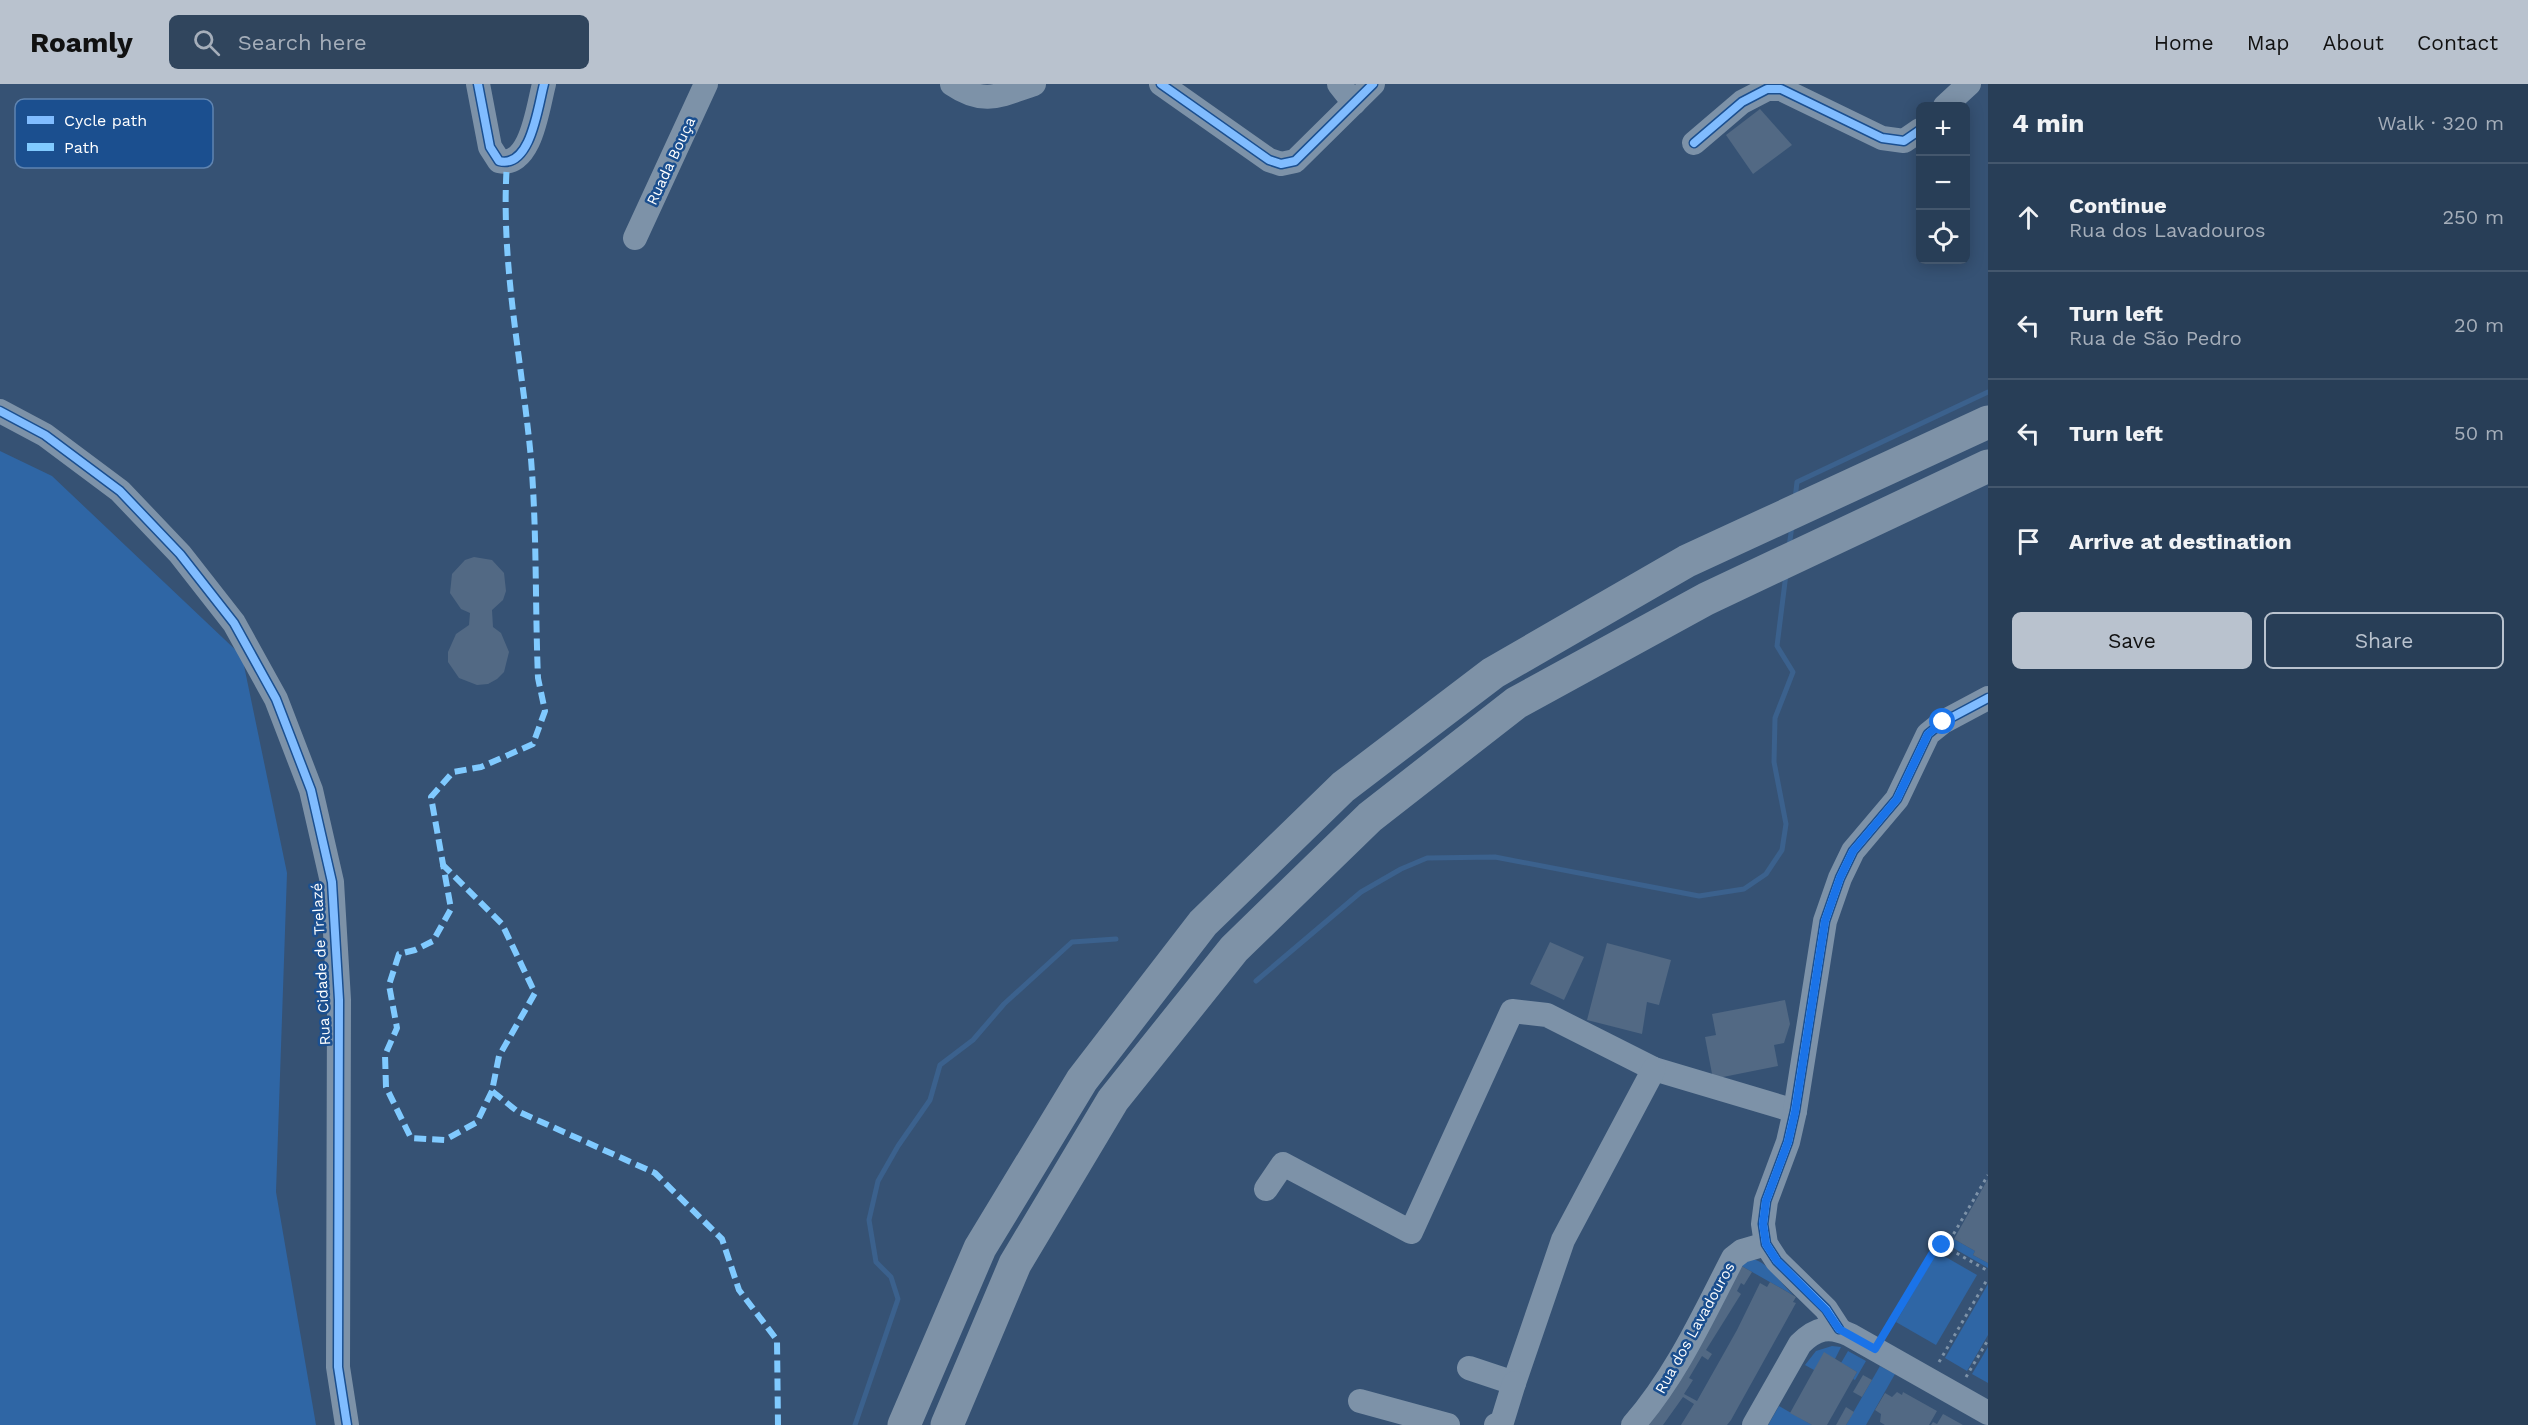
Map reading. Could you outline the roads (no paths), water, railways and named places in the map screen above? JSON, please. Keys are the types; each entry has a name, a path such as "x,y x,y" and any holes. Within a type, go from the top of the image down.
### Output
{"highway":[{"path":"904,1425 980,1248 1082,1080 1203,923 1342,787 1493,673 1687,561 1988,422"},
{"path":"946,1425 1015,1264 1113,1100 1234,949 1370,817 1516,703 1706,599 1988,466"}],"street":[{"path":"478,84 490,147 499,161 507,163 516,159 528,141 544,84"},
{"name":"Ruada Bouça","path":"635,238 706,84"},
{"path":"952,84 975,96 992,98 1034,84"},
{"path":"1161,84 1269,160 1281,164 1294,161 1373,84"},
{"path":"1339,84 1354,103"},
{"path":"1949,102 1969,84"},
{"path":"1694,143 1742,102 1767,89 1801,91 1882,138 1904,141 1916,133"},
{"name":"Rua Cidade de Trelazé","path":"0,411 45,435 120,491 180,554 234,623 276,699 311,790 332,882 339,1000 338,1367 347,1425"},
{"path":"1839,1329 1826,1310 1777,1261 1766,1244 1763,1224 1766,1201 1788,1142 1795,1112 1825,921 1840,878 1853,851 1897,799 1928,734 1943,722 1988,698"},
{"path":"1266,1189 1283,1164 1411,1232 1512,1011 1547,1015 1654,1069 1795,1112"},
{"path":"1496,1425 1502,1422 1563,1240 1654,1069"},
{"name":"Rua dos Lavadouros","path":"1633,1425 1652,1404 1673,1371 1733,1258 1742,1251 1766,1244"},
{"path":"1755,1425 1800,1344 1811,1334 1824,1328 1839,1329 1988,1413"},
{"path":"1469,1368 1514,1383"},
{"path":"1359,1401 1448,1425"}],"waterway":[{"path":"1795,499 1797,482 1988,392"},
{"path":"1789,547 1792,526"},
{"path":"1256,981 1361,892 1401,869 1427,858 1495,857 1699,896 1744,889 1766,874 1782,850 1786,824 1774,762 1775,718 1793,672 1777,646 1786,574"},
{"path":"855,1425 898,1299 891,1277 876,1262 869,1220 878,1181 898,1146 930,1100 940,1065 973,1040 1004,1004 1072,942 1116,939"}]}
